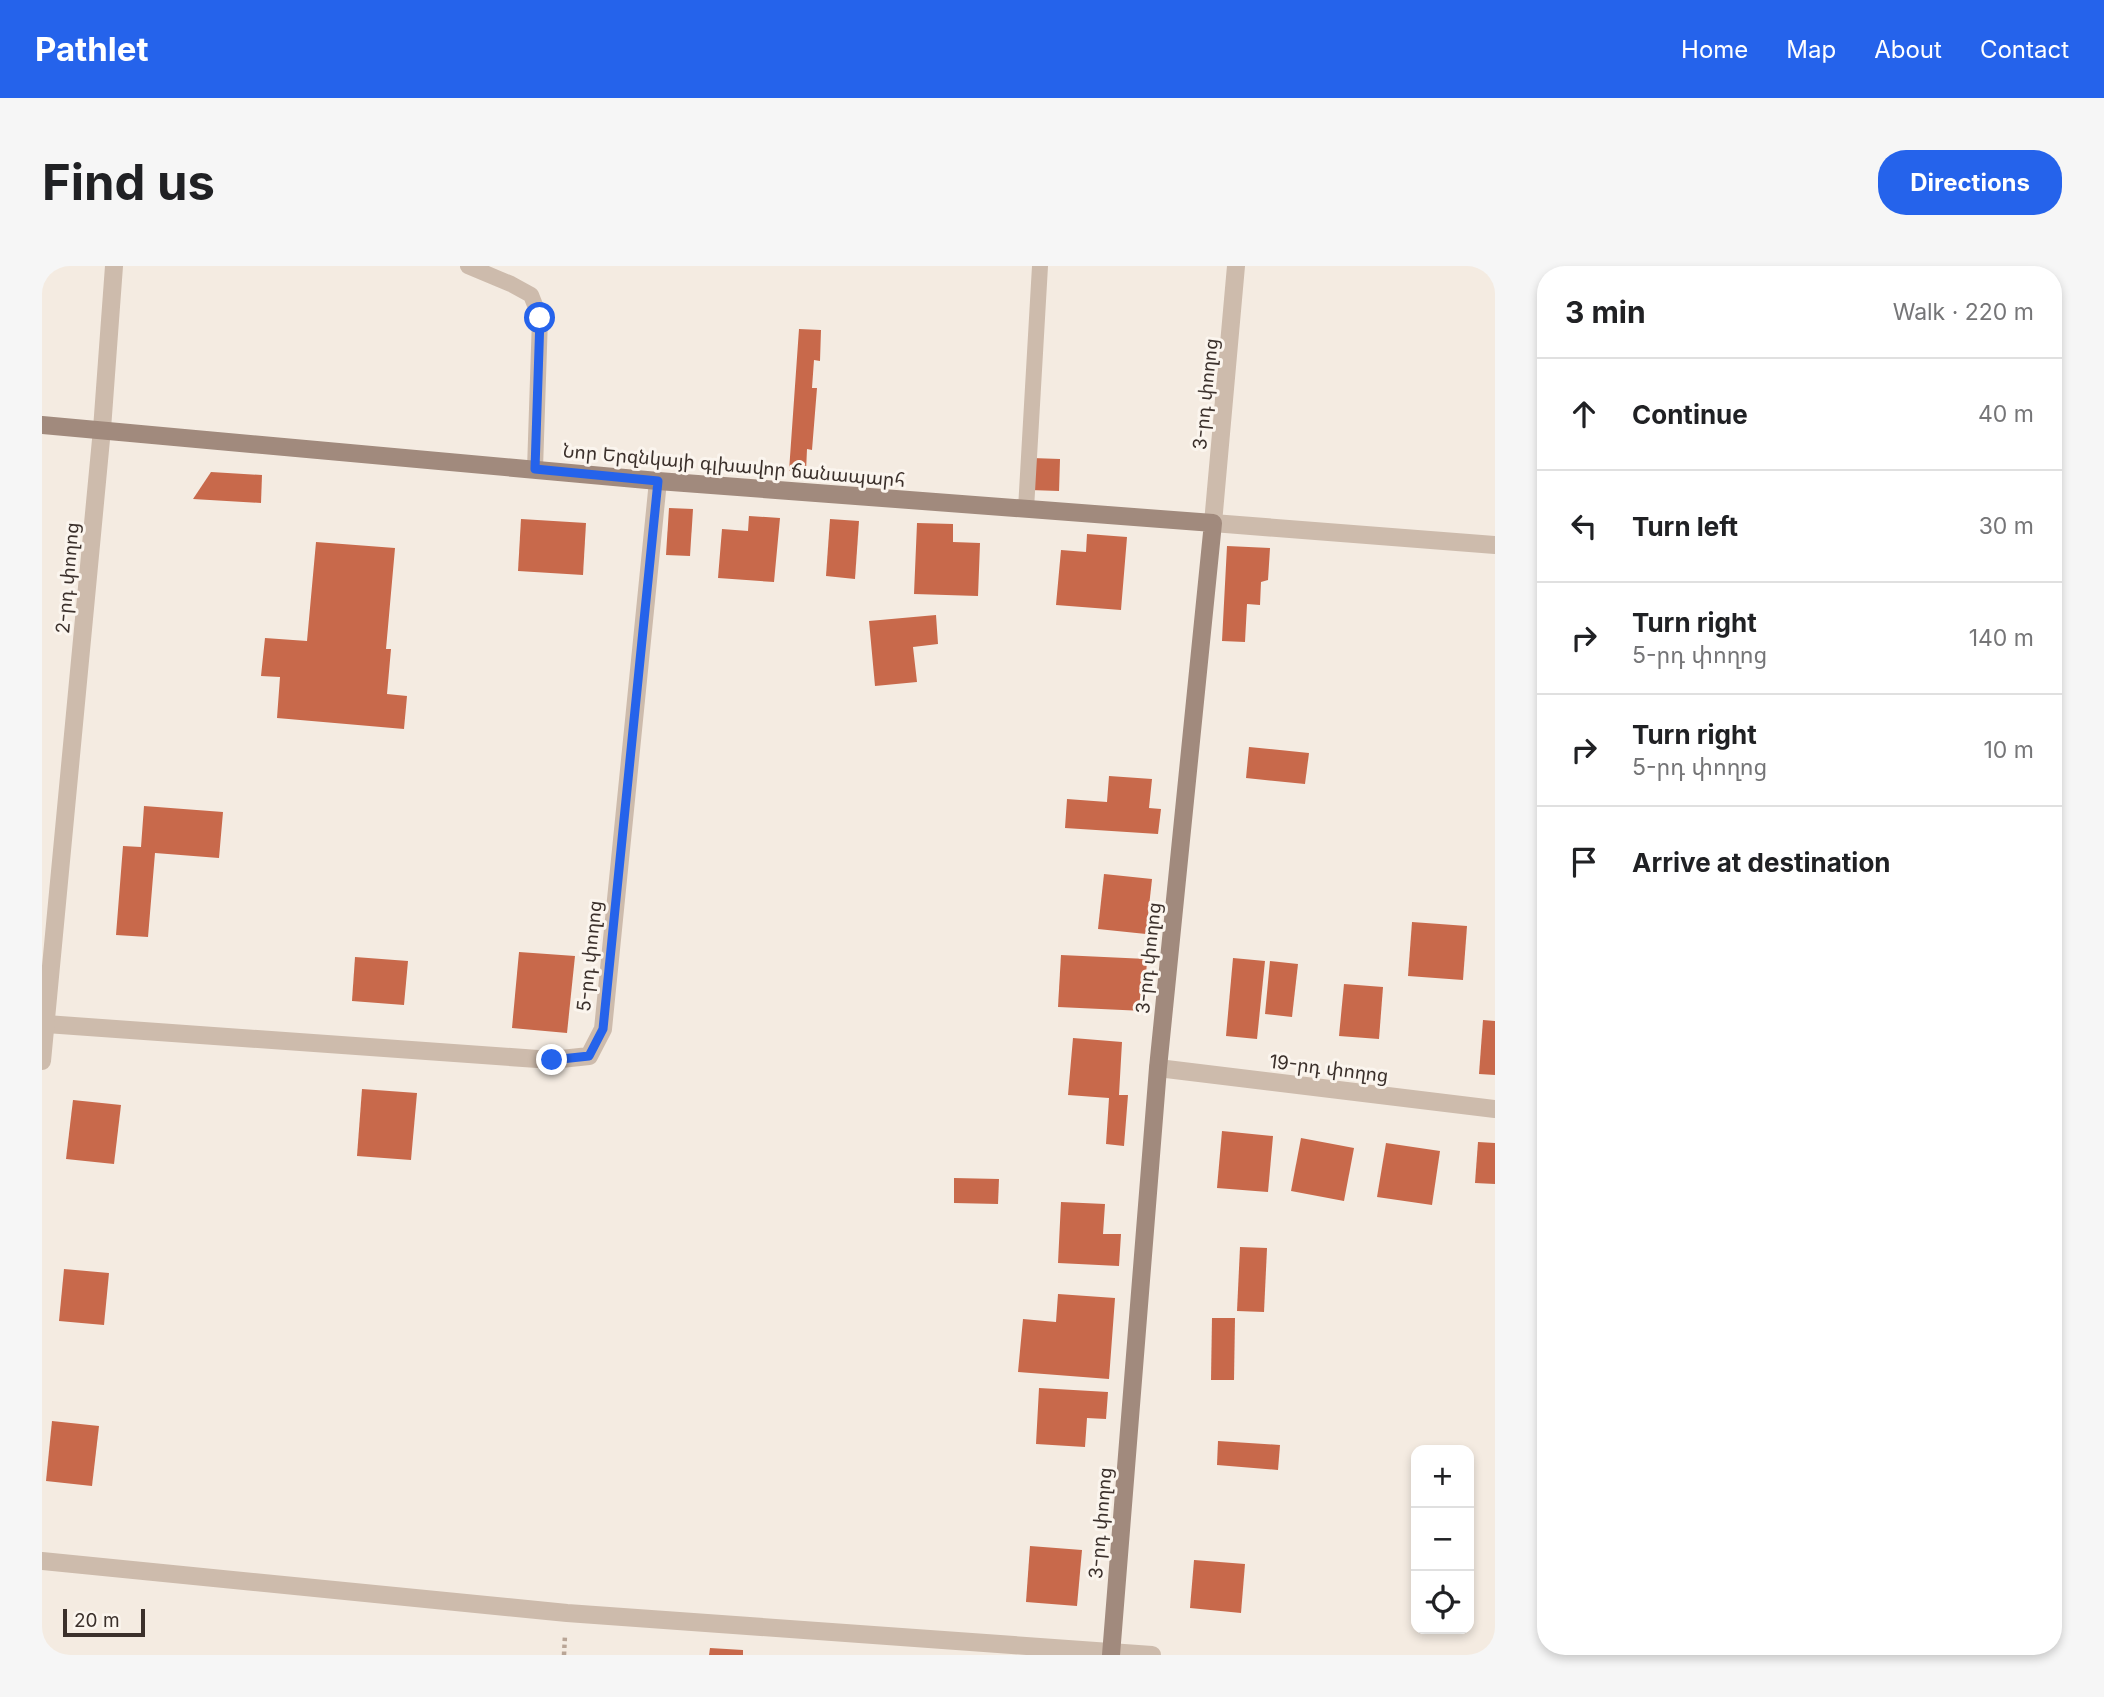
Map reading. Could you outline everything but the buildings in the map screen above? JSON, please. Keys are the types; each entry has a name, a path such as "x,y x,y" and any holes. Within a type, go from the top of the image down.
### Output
{"street":[{"name":"2-րդ փողոց","path":"42,1061 102,429 114,266"},
{"name":"3-րդ փողոց","path":"1111,1653 1158,1068 1236,266"},
{"name":"Նոր Երզնկայի գլխավոր ճանապարհ","path":"42,425 658,481 1213,523"},
{"name":"5-րդ փողոց","path":"46,1024 552,1060 589,1056 603,1029 658,481"},
{"path":"1213,523 1495,545"},
{"name":"19-րդ փողոց","path":"1158,1068 1495,1109"},
{"path":"42,1561 567,1613 1152,1655"}],"lane":[{"path":"468,266 531,295 540,318 535,469"},
{"path":"1026,509 1040,266"}],"route":[{"path":"540,318 535,469 658,481 603,1029 589,1056 552,1060"}]}
